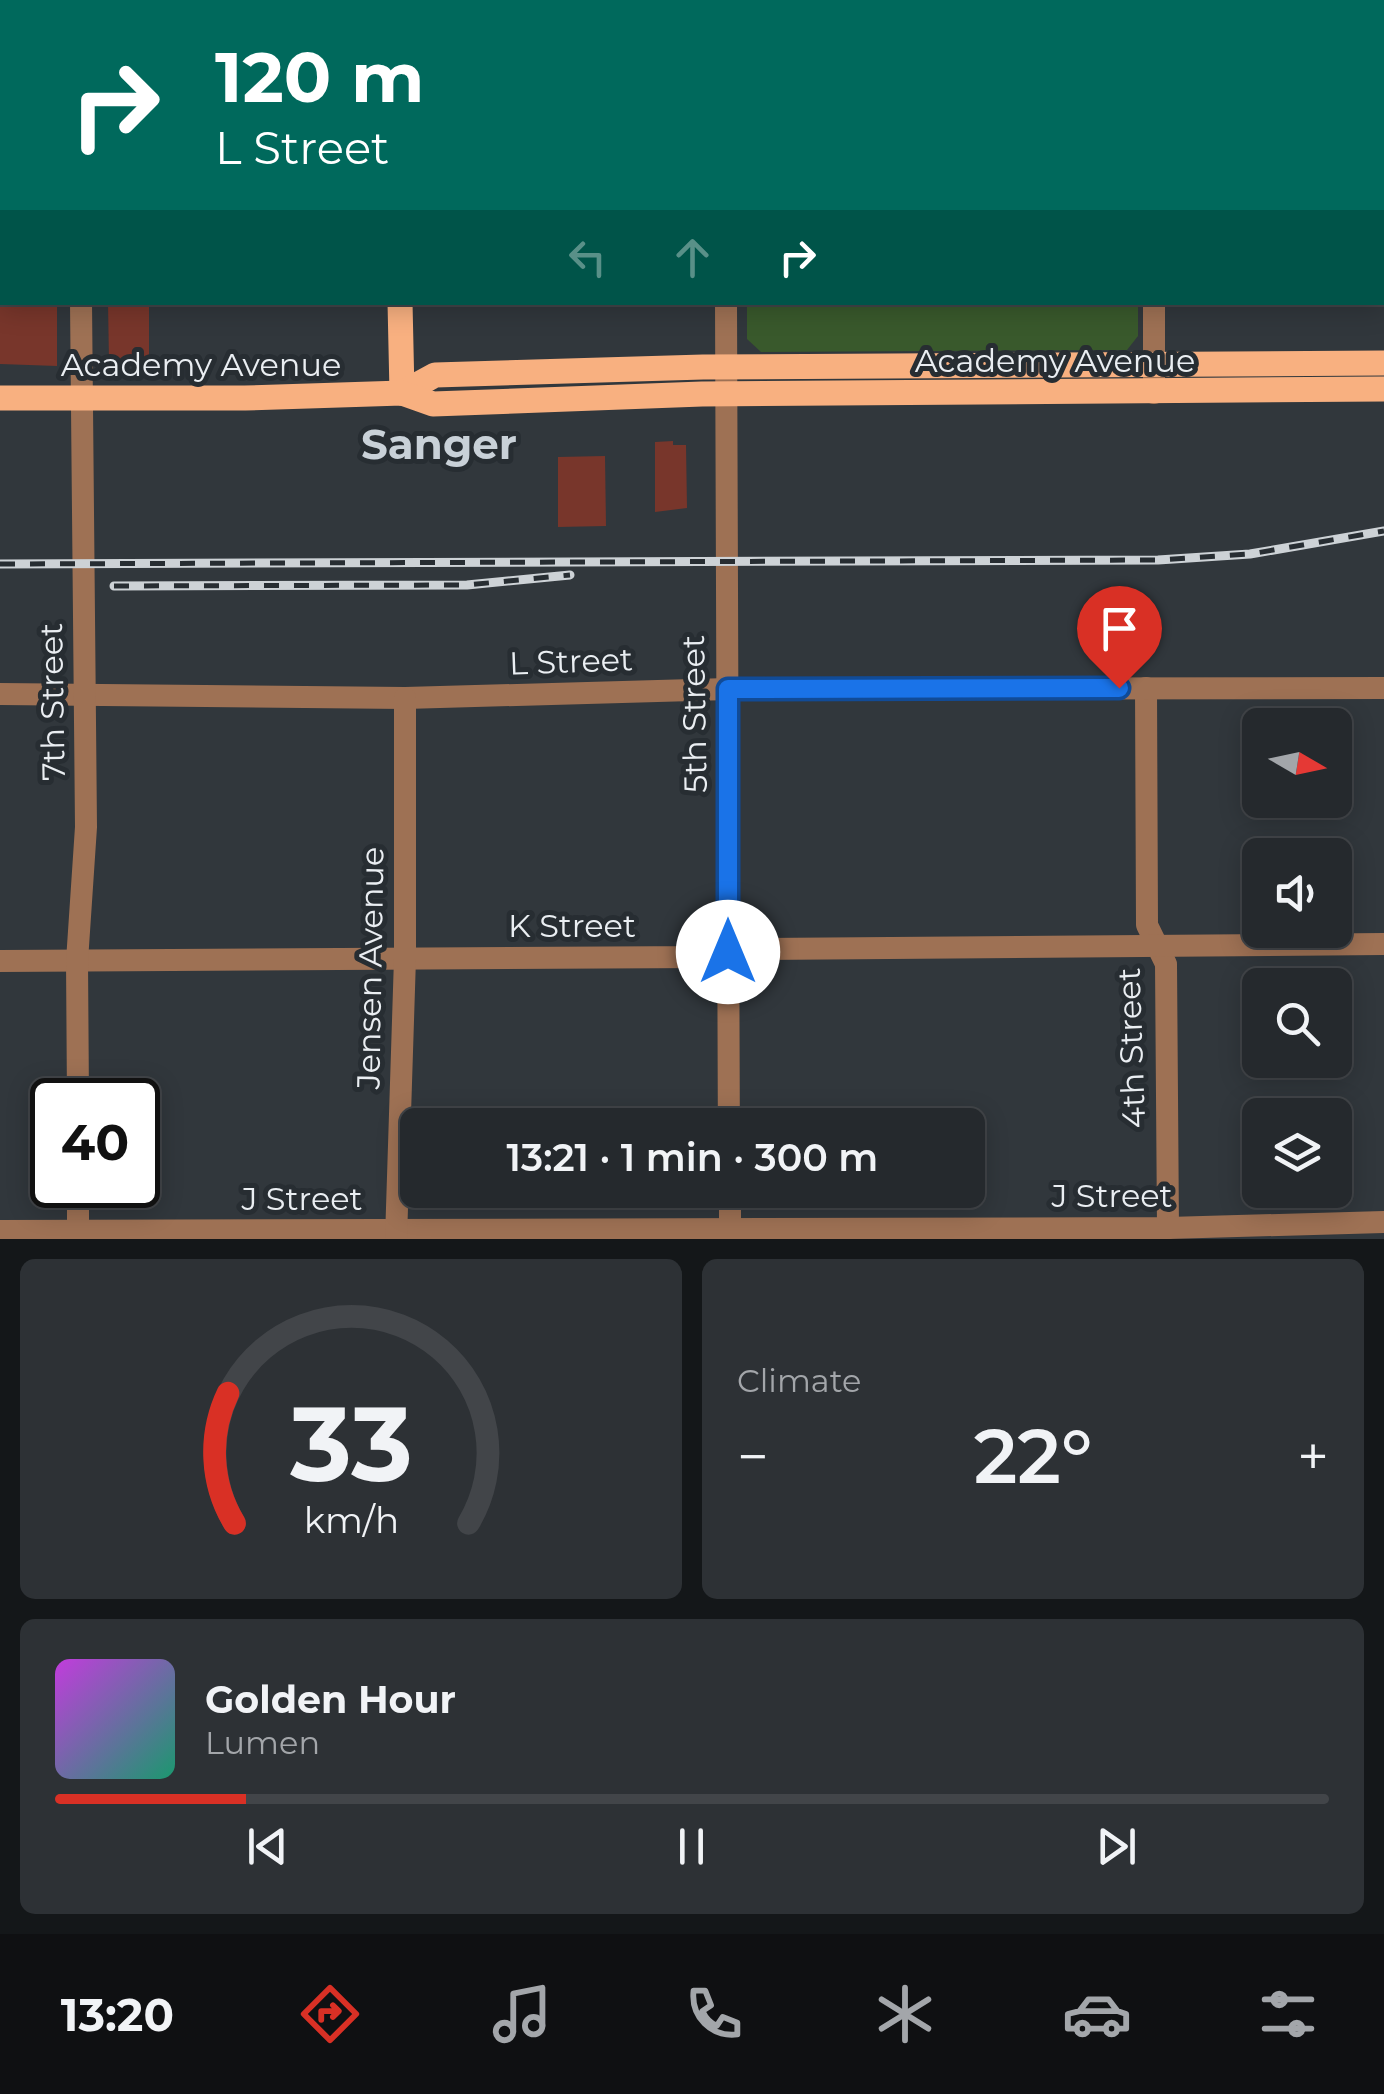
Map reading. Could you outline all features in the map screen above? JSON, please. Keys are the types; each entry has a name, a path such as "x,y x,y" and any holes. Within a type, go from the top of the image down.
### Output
{"main road":[{"path":"400,305 402,394"},
{"name":"Academy Avenue","path":"402,394 435,375 726,366 1384,364"},
{"path":"878,393 890,381 932,380 961,366"},
{"name":"Academy Avenue","path":"0,398 402,394 433,404 726,394 1384,389"}],"street":[{"name":"7th Street","path":"78,1078 78,962 86,828 81,305"},
{"name":"5th Street","path":"726,305 729,1108"},
{"path":"1154,305 1154,393"},
{"name":"4th Street","path":"1146,688 1146,925 1166,964 1168,1228"},
{"name":"L Street","path":"0,694 405,698 728,689 1384,688"},
{"name":"Jensen Avenue","path":"396,1235 405,958 405,698"},
{"name":"K Street","path":"0,961 702,957 752,949 1384,944"},
{"path":"78,1208 78,1235"},
{"path":"730,1208 730,1234"},
{"name":"J Street","path":"0,1230 78,1235 730,1234 1384,1222"}],"green space":[{"path":"747,305 1138,305 1138,336 1127,350 761,352 747,339"}],"building":[{"path":"0,305 57,305 57,366 0,364"},
{"path":"108,305 149,305 149,362 109,362"},
{"path":"673,441 673,445 686,445 687,508 655,512 655,442"},
{"path":"605,456 606,526 558,527 558,457"}],"railway":[{"path":"0,564 1158,560 1250,554 1384,531"},
{"path":"114,586 467,585 570,575"}],"district":[{"name":"Sanger","path":"439,444"}],"route":[{"path":"728,952 728,689 1119,688"}]}
